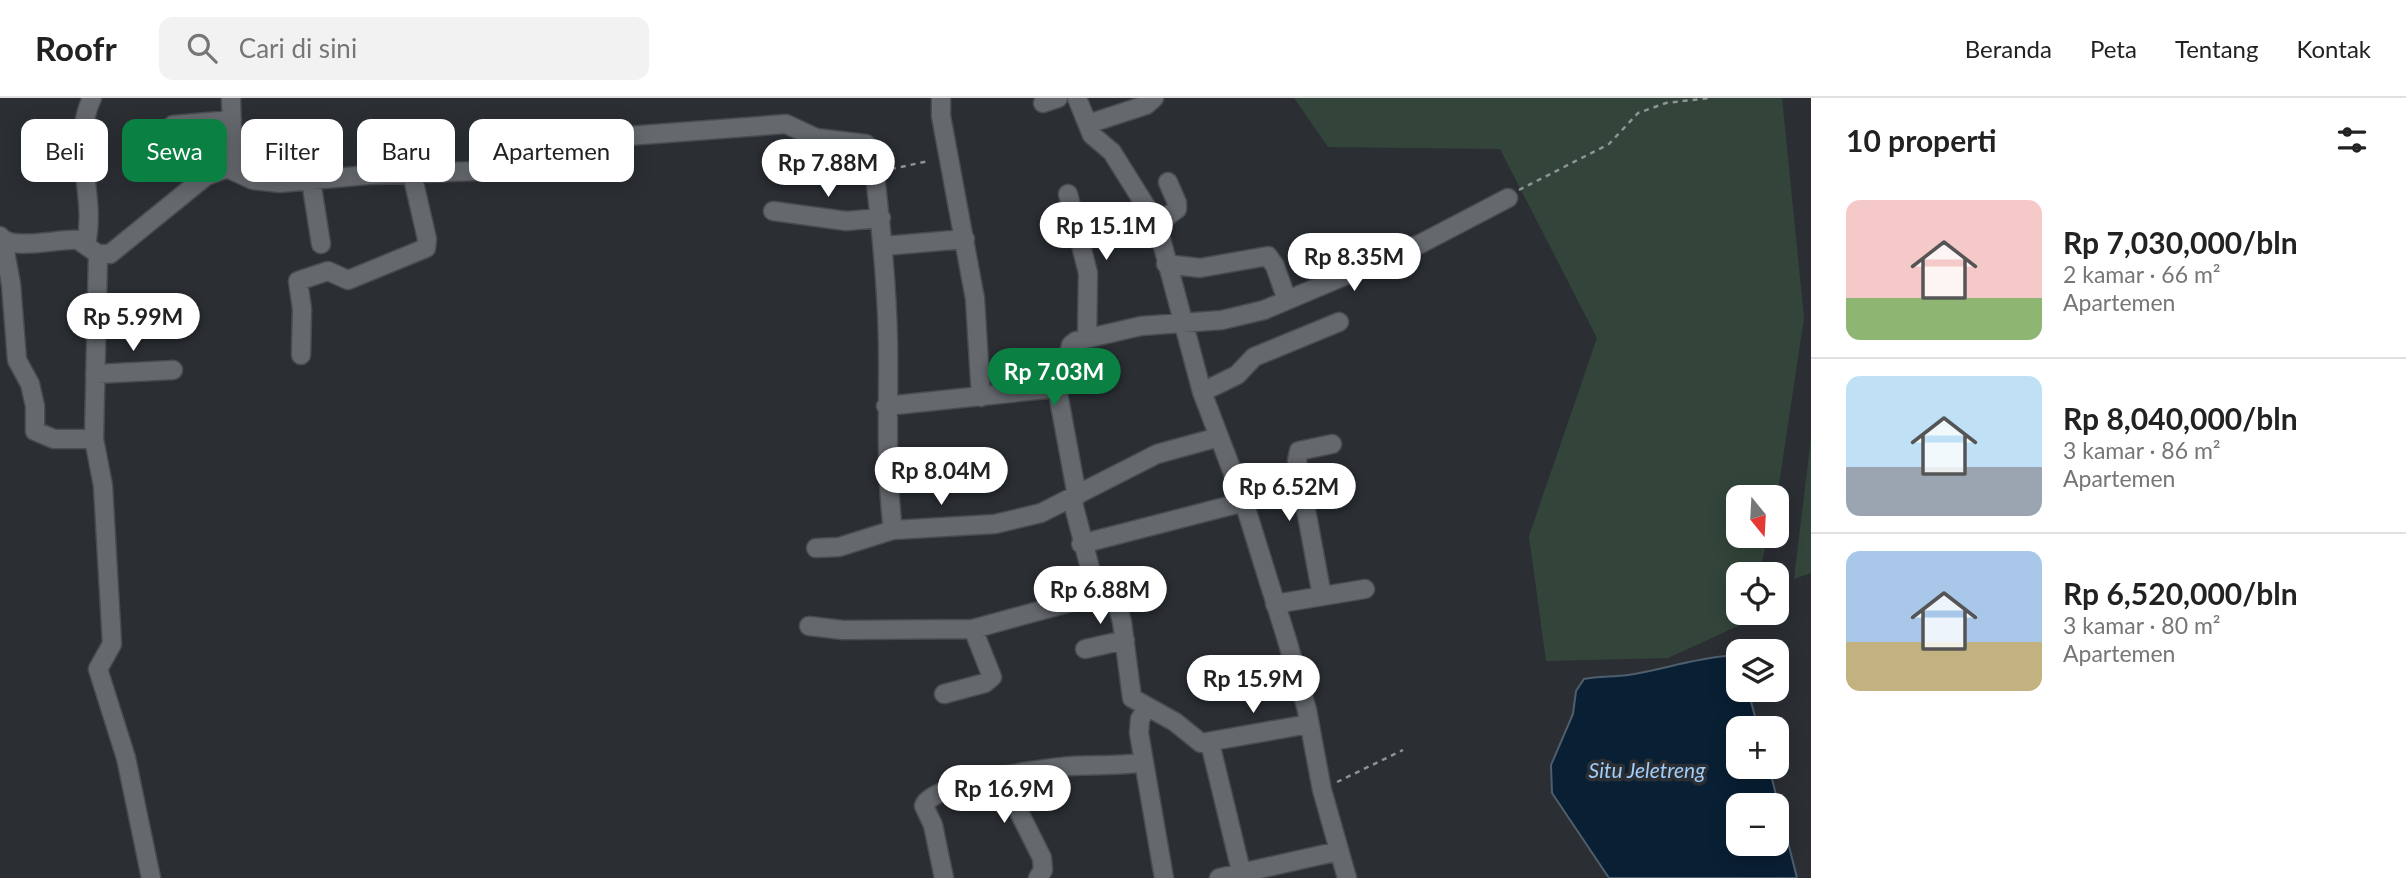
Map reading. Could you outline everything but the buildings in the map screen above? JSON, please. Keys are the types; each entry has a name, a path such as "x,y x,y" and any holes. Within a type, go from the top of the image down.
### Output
{"street":[{"path":"92,98 82,122 92,249 94,439 103,486 112,644 98,669 125,758 151,878"},
{"path":"231,98 233,169"},
{"path":"941,98 975,299 981,397"},
{"path":"1077,98 1093,135 1112,152 1157,224 1202,391 1244,502 1275,604 1309,724 1322,790 1347,878"},
{"path":"1088,124 1146,105 1154,98"},
{"path":"227,120 232,120"},
{"path":"455,172 586,167 606,162 628,136 786,124 816,138 866,144 872,151 884,246 888,341 886,406 893,530"},
{"path":"1,239 19,245 68,239 110,254 206,176 220,169 233,169 241,174"},
{"path":"312,182 321,244"},
{"path":"301,355 302,309 298,281 328,271 348,280 426,248 414,182"},
{"path":"1157,224 1177,209 1168,182"},
{"path":"1068,194 1088,273 1087,338"},
{"path":"886,406 1057,388 1066,379 1071,345 1087,338 1141,326 1183,321 1196,323 1245,315 1420,244 1508,198"},
{"path":"773,211 846,220 881,218"},
{"path":"1,239 12,284 17,360 30,384 35,406 35,431 54,439 94,439"},
{"path":"884,246 965,239"},
{"path":"1166,264 1200,268 1268,256 1275,266 1287,300"},
{"path":"1202,391 1237,374 1254,357 1339,323"},
{"path":"95,374 173,370"},
{"path":"1057,388 1081,544 1097,595"},
{"path":"816,548 839,547 893,530 995,524 1041,513 1157,454 1219,437"},
{"path":"1322,596 1297,461 1299,451 1332,444"},
{"path":"1081,544 1244,502"},
{"path":"1275,604 1365,589"},
{"path":"809,626 843,631 973,629 1097,595 1107,595 1116,600 1125,640 1130,694 1147,708 1175,722 1200,743 1309,724"},
{"path":"944,694 985,683 992,677 973,629"},
{"path":"1085,649 1125,640"},
{"path":"1147,708 1140,719 1139,733 1164,878"},
{"path":"1210,743 1249,873"},
{"path":"944,878 925,801 975,781 1062,767 1144,762"},
{"path":"1007,776 1020,814 1042,858 1043,870 1038,878"},
{"path":"1219,878 1339,851"}],"path":[{"path":"1508,198 1544,175 1609,144 1638,113 1666,103 1710,98"},
{"path":"874,172 929,161"},
{"path":"1322,790 1404,750"}],"green space":[{"path":"1294,98 1782,98 1804,318 1779,485 1726,485 1726,548 1765,548 1762,562 1726,562 1726,625 1740,625 1668,658 1546,661 1529,536 1597,338 1500,149 1328,147"},
{"path":"1811,438 1811,573 1794,579"}],"water":[{"name":"Situ Jeletreng","path":"1726,656 1726,702 1751,702 1755,716 1726,716 1726,779 1772,779 1776,793 1726,793 1726,856 1789,856 1789,846 1797,878 1609,878 1552,793 1551,765 1573,714 1576,691 1584,679 1628,675"}]}
